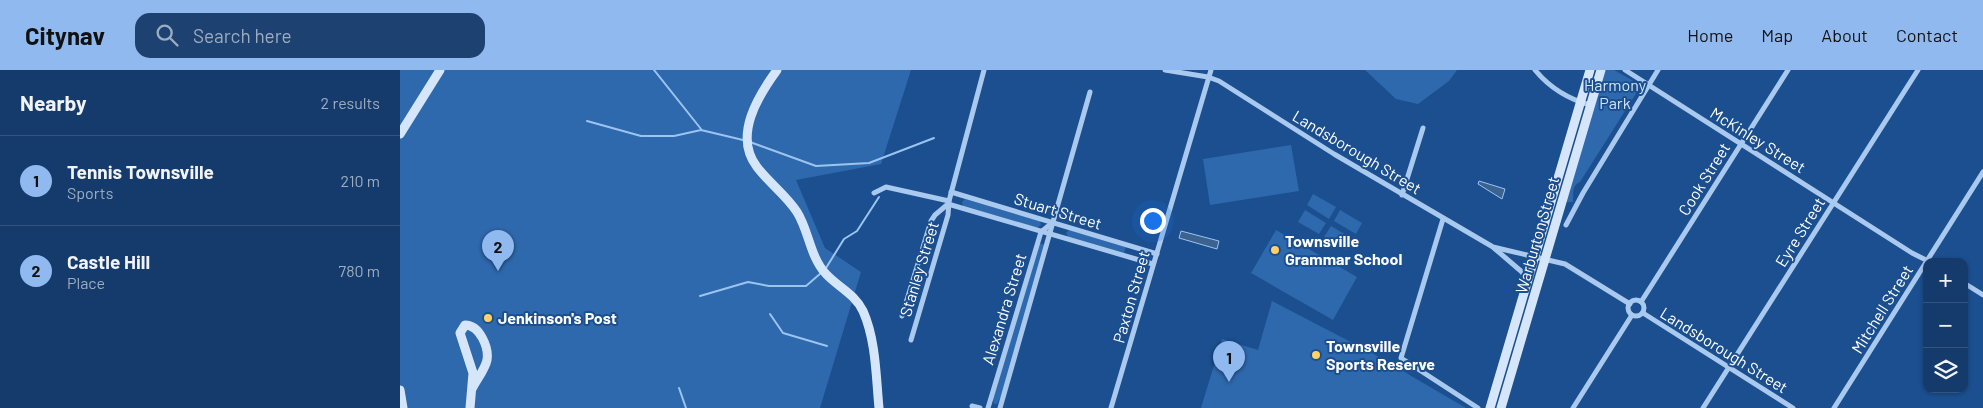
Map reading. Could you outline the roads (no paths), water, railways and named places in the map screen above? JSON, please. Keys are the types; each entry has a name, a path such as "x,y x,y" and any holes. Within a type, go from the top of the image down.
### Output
{"main road":[{"path":"400,134 440,70"},
{"path":"777,70 752,114 747,138 748,152 757,167 796,210 818,262 825,273 847,291 861,307 872,343 879,408"},
{"name":"Warburton Street","path":"1490,408 1590,70"},
{"name":"Warburton Street","path":"1501,408 1601,70"},
{"path":"470,408 472,368 460,333 466,326 475,328 480,334 487,354 487,362 472,390"},
{"path":"400,390 403,408"}],"street":[{"name":"Stanley Street","path":"911,340 948,215 949,203 984,70"},
{"name":"Landsborough Street","path":"1165,70 1208,77 1220,82 1326,149 1493,247 1522,272 1527,283"},
{"name":"Landsborough Street","path":"1199,70 1208,77"},
{"name":"Paxton Street","path":"1111,408 1211,70"},
{"path":"1535,70 1551,87 1590,105"},
{"name":"McKinley Street","path":"1625,70 1923,258"},
{"path":"1566,225 1583,193 1658,70"},
{"name":"Cook Street","path":"1641,302 1788,70"},
{"name":"Eyre Street","path":"1703,408 1918,70"},
{"name":"Alexandra Street","path":"1000,408 1090,92"},
{"path":"1402,194 1423,128"},
{"name":"Mitchell Street","path":"1930,258 1983,172"},
{"name":"Stuart Street","path":"874,193 886,187 949,203 1153,264"},
{"name":"Stuart Street","path":"952,192 1156,254"},
{"name":"Stanley Street","path":"902,316 931,221 949,203"},
{"path":"1444,219 1400,358 1478,408"},
{"path":"1041,232 1052,223"},
{"name":"Alexandra Street","path":"988,408 1041,232"},
{"name":"Landsborough Street","path":"1493,247 1565,264 1630,304"},
{"name":"Mitchell Street","path":"1834,408 1923,269"},
{"path":"1968,286 1983,295"},
{"path":"1636,300 1641,302 1644,306 1643,313 1639,316 1632,315 1629,311 1630,304 1636,300"},
{"name":"Landsborough Street","path":"1643,313 1793,408"},
{"path":"1573,408 1632,315"},
{"path":"972,406 980,408"}],"waterway":[{"path":"654,70 701,129"},
{"path":"587,121 641,136 674,136 701,130 743,140"},
{"path":"750,142 816,166 869,163 934,138"},
{"path":"826,268 844,239 857,231 879,197"},
{"path":"700,296 748,282 769,286 806,286 821,273"},
{"path":"770,314 783,333 827,346"},
{"path":"679,388 686,408"}],"place":[{"name":"Townsville Grammar School","path":"1275,250"},
{"name":"Castle Hill","path":"498,271"},
{"name":"Jenkinson's Post","path":"488,318"},
{"name":"Townsville Sports Reserve","path":"1316,355"},
{"name":"Tennis Townsville","path":"1229,382"}],"park label":[{"name":"Harmony Park","path":"1615,94"}]}
